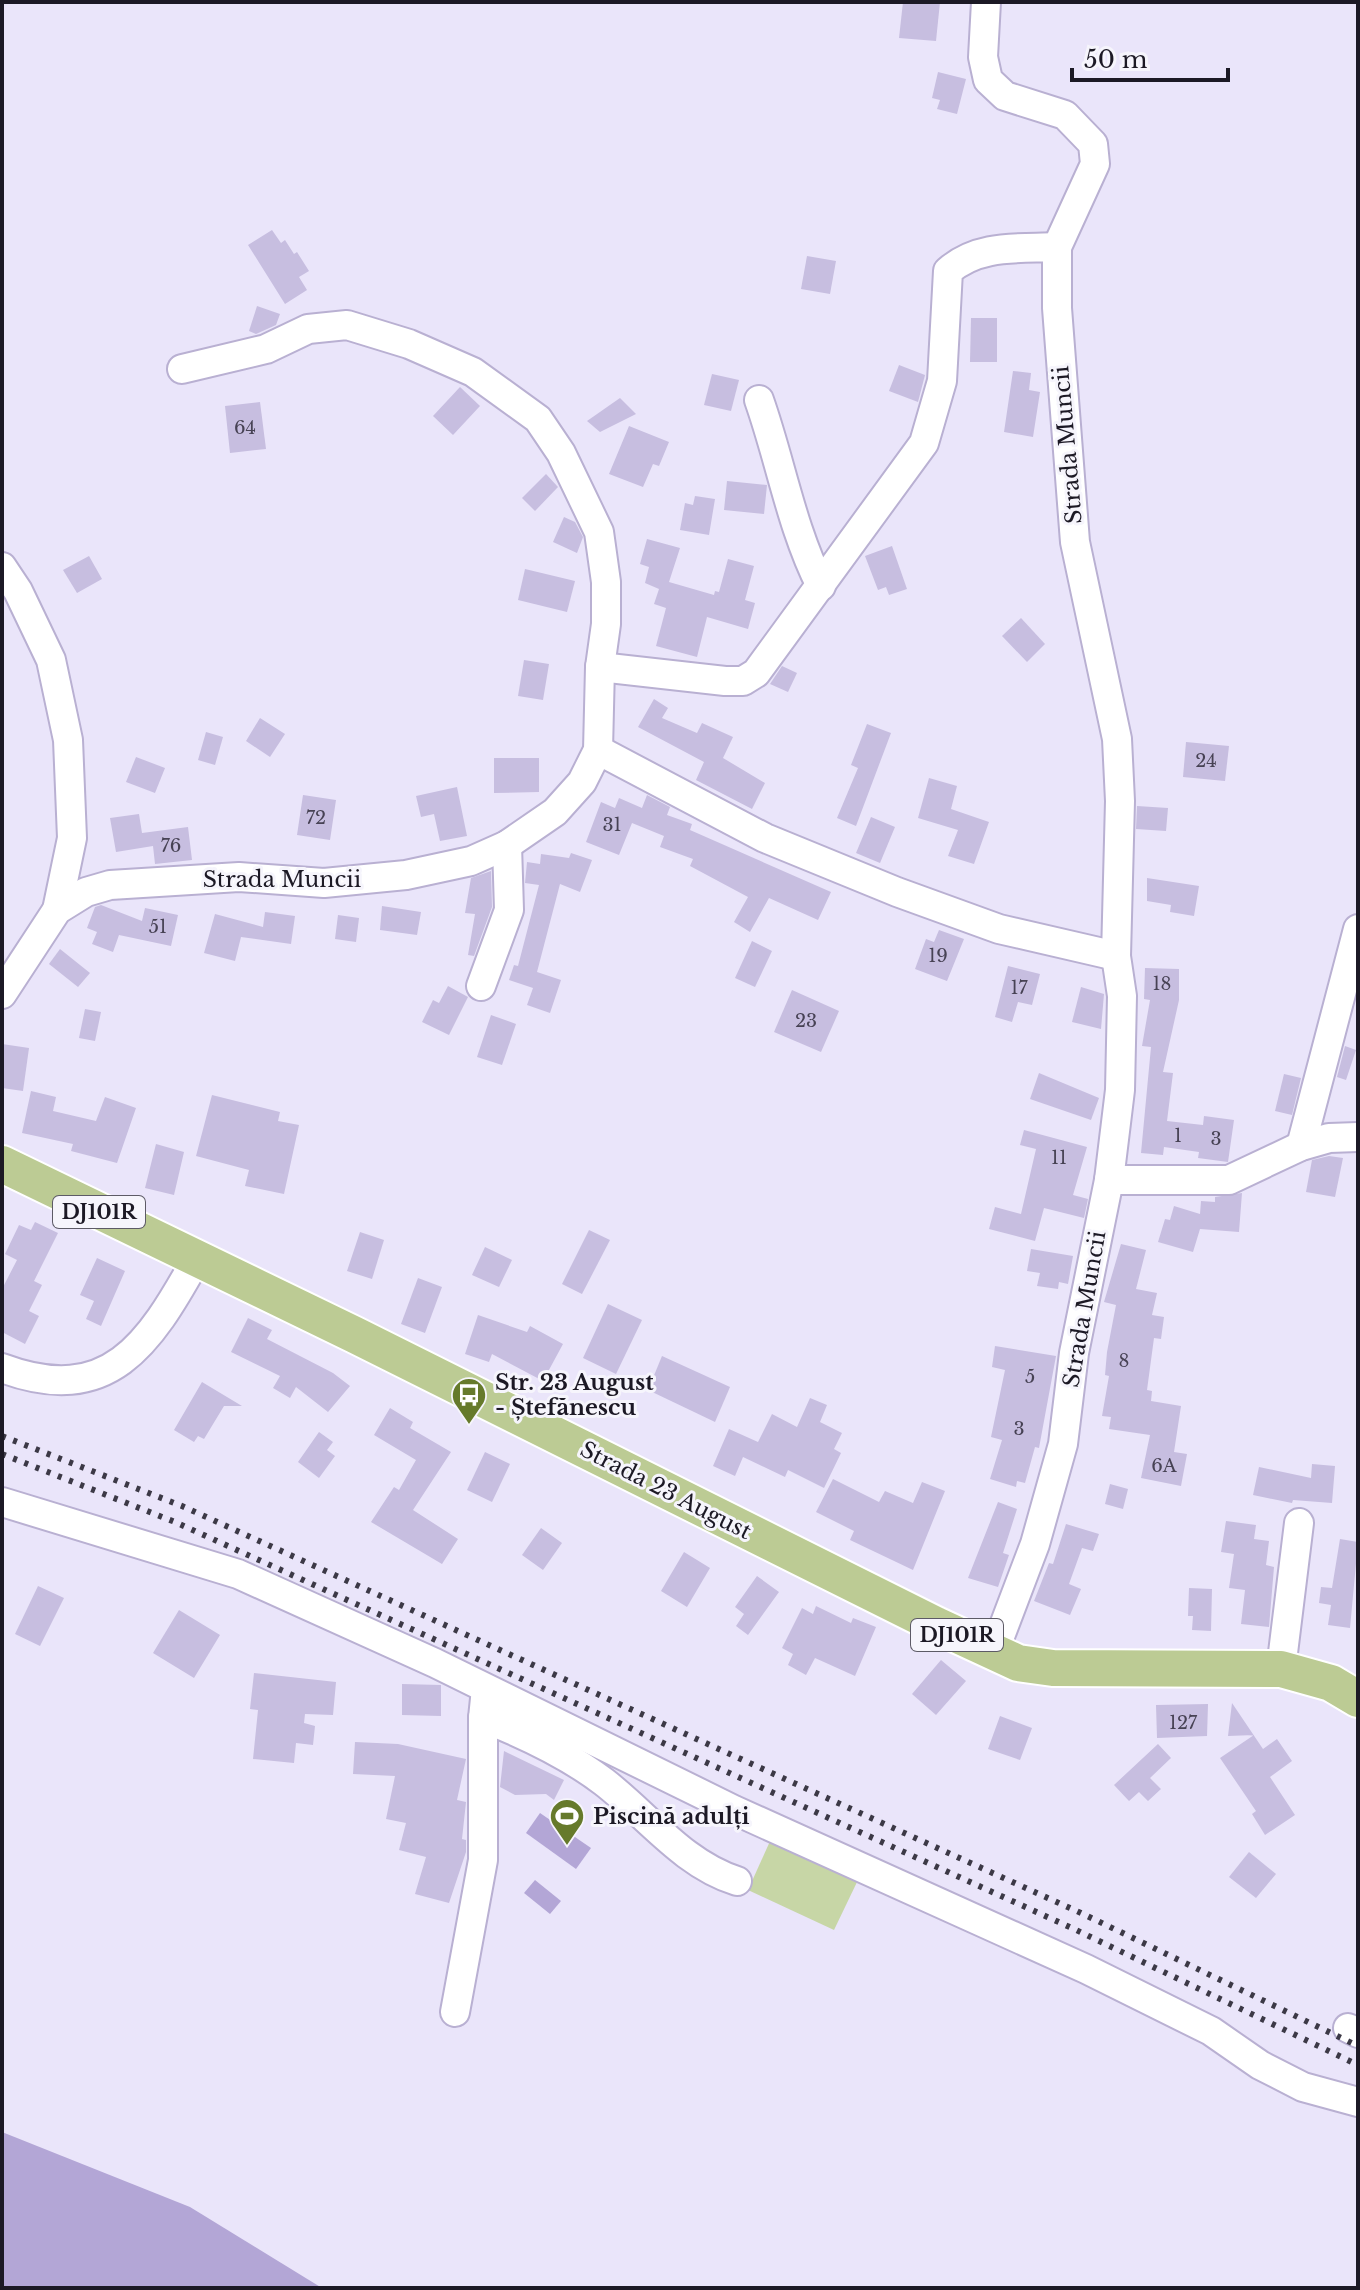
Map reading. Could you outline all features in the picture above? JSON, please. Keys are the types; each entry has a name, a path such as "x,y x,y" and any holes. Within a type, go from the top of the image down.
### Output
{"main road":[{"name":"Strada 23 August","path":"2,1164 1018,1663 1053,1668 1281,1669 1331,1683 1358,1699"}],"street":[{"name":"Strada Muncii","path":"986,2 983,57 988,80 1005,96 1065,115 1093,144 1095,164 1057,247 1057,308 1069,490 1082,585 1117,739 1120,801 1116,956 1122,996 1122,1038 1109,1180 1074,1353 1063,1444 1053,1488 994,1652"},
{"path":"600,667 743,681 756,673 924,443 942,381 948,271 964,257 990,250 1057,247"},
{"name":"Strada Muncii","path":"57,910 86,892 110,885 239,877 324,883 393,877 471,861 507,845 555,812 582,782 598,750 600,667 606,624 606,582 599,532 561,453 538,419 498,387 473,372 409,344 347,325 308,329 266,349 182,369"},
{"path":"759,400 777,451 803,550 821,586"},
{"name":"Strada Muncii","path":"2,567 18,591 51,660 68,740 72,838 57,910 2,994"},
{"path":"598,750 765,838 897,892 999,929 1116,956"},
{"path":"481,986 509,910 507,845"},
{"path":"1301,1146 1358,929"},
{"path":"1109,1180 1229,1180 1301,1146 1329,1138 1358,1137"},
{"path":"2,1368 35,1378 80,1380 113,1368 149,1336 196,1260"},
{"path":"2,1502 238,1574 486,1689 748,1816 1086,1969 1211,2031 1260,2065 1303,2087 1358,2102"},
{"path":"1281,1669 1299,1523"},
{"path":"455,2012 483,1860 483,1718 486,1689"},
{"path":"483,1718 566,1755 606,1784 690,1858 714,1874 737,1881"}],"green space":[{"path":"771,1839 858,1880 834,1930 748,1890"}],"shaded area":[{"path":"540,1813 591,1848 576,1869 526,1833"},
{"path":"535,1880 561,1901 550,1914 524,1893"},
{"path":"2,2132 190,2207 322,2288 2,2288"}],"building":[{"path":"903,2 940,2 936,41 899,38"},
{"path":"938,72 966,79 957,114 937,109 940,100 932,98"},
{"path":"272,230 281,243 285,240 294,254 297,252 309,271 299,277 307,290 285,304 248,245"},
{"path":"807,256 836,261 830,294 801,289"},
{"path":"257,306 280,314 276,325 256,334 249,331"},
{"path":"971,318 997,318 997,362 970,362"},
{"path":"899,365 925,375 918,402 889,391"},
{"path":"1013,371 1031,373 1029,390 1040,392 1033,437 1004,432"},
{"path":"712,374 739,380 731,411 704,405"},
{"path":"460,387 480,406 453,435 433,416"},
{"path":"620,398 636,414 600,432 587,421"},
{"path":"260,402 266,449 230,453 225,406"},
{"path":"629,426 669,442 659,466 653,464 643,487 609,474"},
{"path":"546,474 558,487 535,511 522,498"},
{"path":"727,481 767,485 764,514 724,510"},
{"path":"695,496 715,499 709,535 680,530 685,503 693,505"},
{"path":"564,517 575,522 583,537 577,553 553,542"},
{"path":"647,539 680,548 669,582 714,595 715,591 719,592 728,559 754,566 745,600 755,603 748,629 707,617 697,657 656,646 666,608 654,604 659,589 645,583 649,567 640,564"},
{"path":"892,546 907,589 889,595 886,587 878,590 865,556"},
{"path":"89,556 102,579 77,593 63,570"},
{"path":"525,569 575,581 567,612 518,600"},
{"path":"1021,618 1045,644 1027,662 1002,636"},
{"path":"524,660 549,664 543,700 518,696"},
{"path":"782,666 797,673 788,692 770,684"},
{"path":"654,699 668,708 662,718 697,733 702,723 733,737 723,758 765,783 752,809 696,780 704,762 638,727"},
{"path":"260,718 285,734 270,757 246,741"},
{"path":"867,724 891,733 856,826 837,818 858,768 851,765"},
{"path":"206,732 223,737 215,765 198,760"},
{"path":"1186,742 1229,746 1225,781 1183,777"},
{"path":"136,757 165,768 155,793 126,782"},
{"path":"494,758 539,758 539,792 494,793"},
{"path":"929,778 957,786 951,809 989,822 974,864 948,856 958,830 918,818"},
{"path":"457,787 467,836 440,841 434,814 421,817 416,796"},
{"path":"303,795 336,800 330,840 297,835"},
{"path":"647,795 670,807 667,815 692,824 690,830 831,892 818,920 769,898 750,932 734,922 748,897 690,866 693,859 660,847 664,836 632,823 619,855 586,842 601,802 615,808 619,798 642,808"},
{"path":"1137,806 1168,808 1166,831 1136,829"},
{"path":"139,814 142,833 188,827 192,860 155,864 153,846 116,852 110,818"},
{"path":"871,817 895,827 880,863 856,853"},
{"path":"571,853 592,860 580,892 560,884 537,972 561,980 550,1013 527,1005 533,988 509,980 514,965 518,966 539,885 525,883 527,862 540,864 541,854 569,858"},
{"path":"491,871 492,907 474,956 468,955 475,914 465,913 471,878"},
{"path":"1147,878 1199,886 1194,916 1170,912 1171,905 1147,901"},
{"path":"101,905 142,921 145,908 178,915 171,946 119,935 113,952 92,944 97,932 87,928 95,907"},
{"path":"382,906 421,912 417,935 380,930"},
{"path":"265,912 295,916 291,944 241,937 235,961 204,953 215,914 263,927"},
{"path":"338,915 359,918 356,942 335,939"},
{"path":"939,930 964,939 947,981 915,969 926,939 934,942"},
{"path":"752,941 772,951 755,987 735,978"},
{"path":"60,949 90,973 78,987 49,964"},
{"path":"1008,966 1040,974 1032,1005 1018,1002 1012,1022 995,1017"},
{"path":"1145,968 1179,969 1179,1000 1163,1072 1173,1073 1167,1121 1203,1125 1204,1116 1234,1120 1228,1162 1198,1158 1199,1152 1164,1147 1163,1155 1141,1153 1151,1047 1142,1046 1150,1000 1144,999"},
{"path":"448,986 468,997 449,1035 422,1022 433,1000 439,1003"},
{"path":"1081,987 1104,994 1101,1029 1072,1022"},
{"path":"792,990 839,1011 821,1052 774,1032"},
{"path":"85,1009 101,1012 95,1041 79,1038"},
{"path":"491,1015 516,1024 502,1065 477,1057"},
{"path":"2,1044 29,1048 23,1091 2,1088"},
{"path":"1345,1046 1356,1050 1346,1080 1337,1077"},
{"path":"1039,1073 1099,1098 1091,1120 1030,1099"},
{"path":"1284,1074 1301,1078 1292,1115 1275,1111"},
{"path":"31,1091 56,1097 53,1111 96,1121 105,1097 136,1108 117,1163 71,1151 73,1144 22,1133"},
{"path":"212,1095 280,1112 278,1121 299,1125 284,1194 245,1186 249,1170 196,1156"},
{"path":"1024,1130 1087,1147 1073,1195 1088,1199 1084,1218 1044,1208 1035,1241 989,1229 995,1207 1021,1214 1036,1149 1020,1145"},
{"path":"156,1144 184,1152 174,1195 145,1188"},
{"path":"1329,1156 1343,1158 1335,1197 1306,1192 1312,1160"},
{"path":"1242,1193 1239,1232 1200,1229 1193,1252 1158,1242 1165,1219 1170,1220 1174,1206 1200,1214 1201,1201 1215,1202 1215,1197"},
{"path":"35,1222 58,1233 34,1281 42,1285 29,1311 39,1316 25,1344 2,1332 2,1289 17,1260 5,1254 19,1225 31,1230"},
{"path":"589,1230 610,1240 582,1294 562,1284"},
{"path":"360,1232 384,1240 372,1279 347,1271"},
{"path":"1121,1244 1146,1250 1136,1289 1157,1293 1152,1315 1164,1317 1161,1339 1154,1338 1147,1390 1152,1391 1151,1401 1181,1406 1174,1452 1187,1454 1181,1486 1141,1478 1150,1435 1109,1429 1111,1417 1102,1416 1109,1376 1105,1375 1107,1352 1116,1305 1104,1302"},
{"path":"485,1247 512,1260 499,1287 472,1275"},
{"path":"1031,1249 1073,1256 1068,1284 1059,1282 1058,1289 1037,1286 1040,1273 1027,1271"},
{"path":"97,1258 125,1271 101,1326 86,1319 94,1301 80,1295"},
{"path":"418,1278 442,1287 425,1333 401,1324"},
{"path":"608,1304 642,1320 616,1374 583,1358"},
{"path":"478,1315 527,1332 530,1326 563,1344 543,1381 492,1354 489,1362 465,1354"},
{"path":"248,1318 272,1330 267,1339 333,1373 350,1386 328,1412 296,1387 290,1398 273,1388 280,1376 231,1352"},
{"path":"995,1346 1056,1356 1039,1448 1035,1447 1025,1483 1017,1481 1016,1487 990,1479 1002,1440 991,1437 1005,1370 992,1367"},
{"path":"662,1356 730,1387 715,1422 648,1390"},
{"path":"202,1382 242,1406 224,1406 204,1439 198,1436 194,1442 174,1430"},
{"path":"810,1398 827,1405 820,1422 842,1433 834,1449 841,1453 824,1488 788,1470 785,1477 743,1457 735,1476 713,1466 729,1429 758,1442 772,1414 797,1427"},
{"path":"390,1408 413,1422 410,1428 451,1452 413,1510 458,1539 442,1564 371,1522 394,1487 399,1490 416,1460 374,1435"},
{"path":"319,1432 333,1442 327,1450 335,1456 319,1478 298,1462"},
{"path":"485,1452 510,1464 492,1502 467,1490"},
{"path":"1312,1464 1335,1466 1332,1503 1293,1500 1292,1503 1253,1495 1259,1467 1311,1478"},
{"path":"833,1479 879,1502 885,1491 913,1503 922,1482 945,1491 913,1570 850,1540 854,1531 816,1512"},
{"path":"1110,1484 1128,1489 1123,1509 1105,1504"},
{"path":"998,1502 1017,1509 1003,1553 1009,1555 998,1587 968,1578"},
{"path":"1226,1521 1256,1525 1254,1539 1269,1541 1266,1565 1274,1567 1269,1627 1241,1624 1245,1590 1229,1588 1234,1554 1221,1552"},
{"path":"1066,1524 1099,1534 1093,1551 1082,1548 1069,1584 1081,1589 1070,1615 1034,1601 1049,1563 1053,1564"},
{"path":"541,1528 562,1543 543,1570 522,1555"},
{"path":"1340,1539 1358,1542 1350,1628 1328,1625 1331,1605 1319,1603 1321,1587 1332,1588"},
{"path":"684,1552 710,1568 687,1607 661,1591"},
{"path":"757,1576 779,1592 748,1635 736,1626 744,1614 735,1607"},
{"path":"38,1586 64,1598 40,1646 15,1634"},
{"path":"1189,1588 1212,1589 1211,1631 1192,1630 1193,1616 1188,1616"},
{"path":"816,1606 851,1623 853,1618 876,1627 855,1676 815,1658 806,1675 788,1665 793,1654 782,1648 802,1608 813,1614"},
{"path":"179,1610 220,1635 194,1678 153,1653"},
{"path":"941,1660 966,1681 936,1715 912,1694"},
{"path":"254,1673 336,1682 333,1715 305,1714 304,1723 315,1726 313,1745 296,1743 294,1763 253,1759 258,1710 250,1709"},
{"path":"402,1684 441,1685 441,1716 402,1715"},
{"path":"1232,1703 1254,1735 1228,1736"},
{"path":"1208,1704 1207,1736 1157,1738 1156,1705"},
{"path":"1000,1716 1032,1728 1020,1760 988,1749"},
{"path":"1254,1735 1263,1749 1277,1739 1292,1761 1270,1777 1295,1815 1265,1835 1252,1814 1256,1811 1220,1758"},
{"path":"355,1742 398,1744 466,1759 457,1800 466,1802 462,1839 466,1840 466,1852 449,1903 415,1894 426,1857 399,1850 406,1823 386,1819 395,1776 353,1774"},
{"path":"1158,1744 1171,1758 1150,1778 1161,1789 1148,1801 1139,1792 1129,1801 1114,1785"},
{"path":"504,1751 564,1780 554,1800 546,1794 515,1795 500,1787"},
{"path":"1249,1852 1276,1874 1256,1898 1229,1877"}],"railway":[{"path":"2,1436 182,1506 1081,1913 1358,2046"},
{"path":"2,1454 175,1522 1074,1929 1358,2065"}],"place":[{"name":"Str. 23 August - Ștefănescu","path":"469,1426"},
{"name":"Piscină adulți","path":"567,1847"}]}
